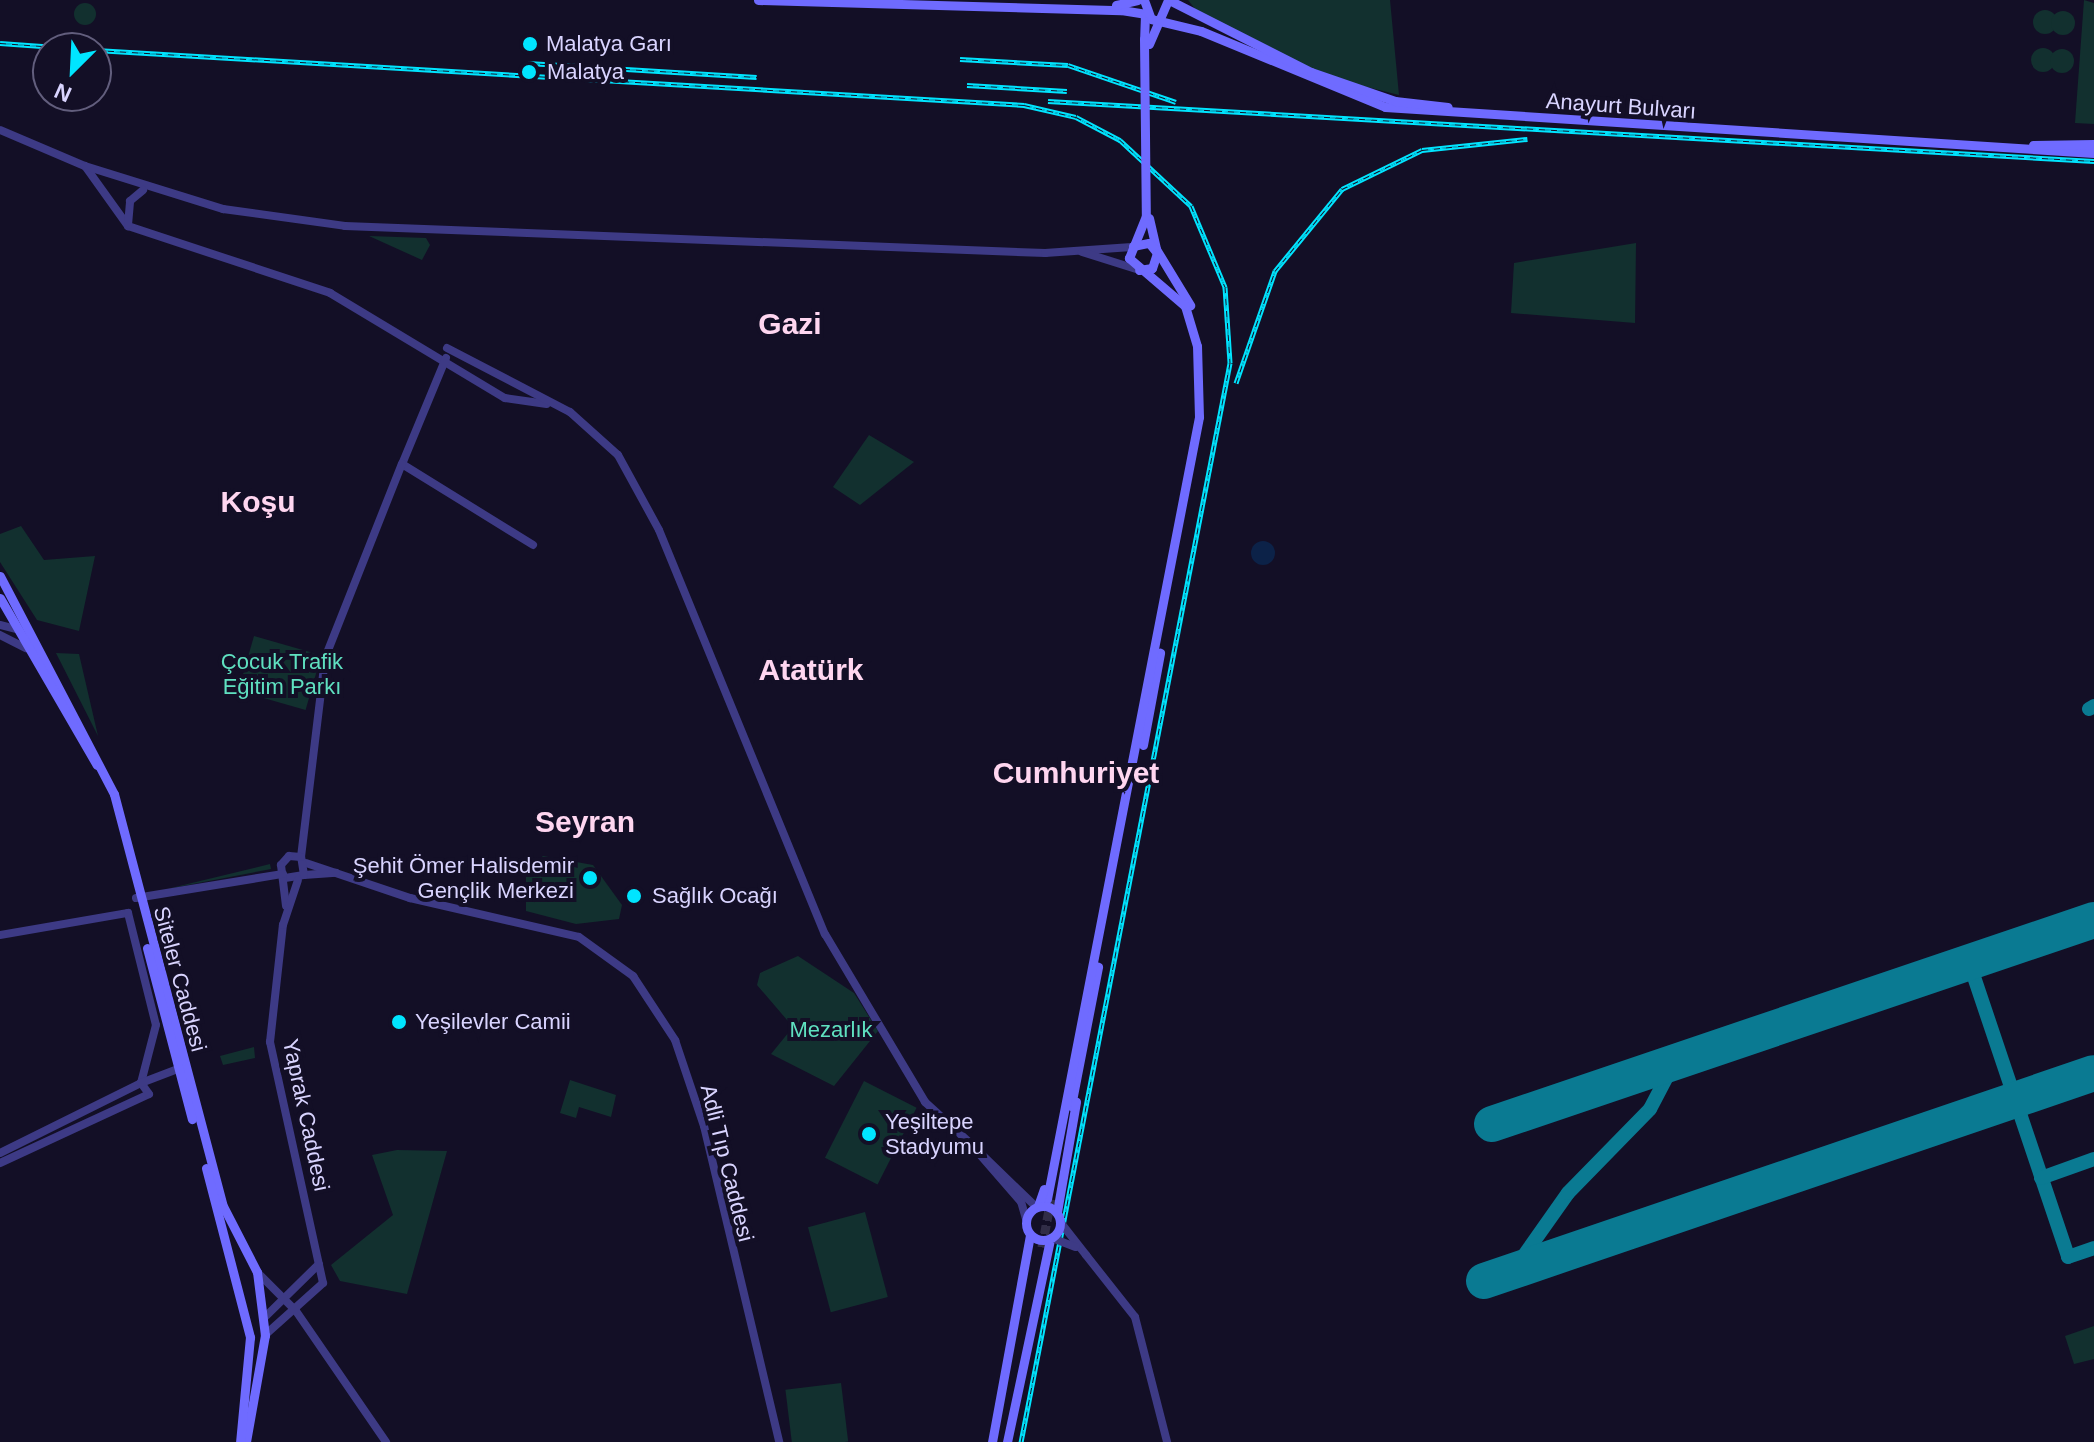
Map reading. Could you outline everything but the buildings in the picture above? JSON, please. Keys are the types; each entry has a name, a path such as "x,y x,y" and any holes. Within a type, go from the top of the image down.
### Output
{"main road":[{"path":"758,0 1049,10 1137,0"},
{"path":"1104,6 1121,0"},
{"path":"1049,1199 1207,389 1191,307 1156,249 1148,217 1144,0"},
{"path":"1146,42 1163,19 1168,0"},
{"name":"Anayurt Bulvarı","path":"1168,0 1185,15 1311,72 1409,104 2017,145 2094,144"},
{"path":"1178,0 1185,15"},
{"name":"Anayurt Bulvarı","path":"1049,10 1145,14 1163,19 1385,107 2094,153"},
{"path":"1000,1442 1043,1261 1051,1238 1061,1223 1057,1212 1083,1030 1202,391 1185,306 1169,286 1130,263 1132,247 1148,217"},
{"path":"1132,247 1144,242 1156,249"},
{"path":"1139,270 1155,265 1156,249"},
{"name":"Siteler Caddesi","path":"0,576 37,639 109,779 178,1069 250,1337 240,1442"},
{"name":"Siteler Caddesi","path":"0,598 24,644 101,771 222,1204 257,1272 265,1335 246,1442"},
{"path":"16,629 37,639"},
{"path":"24,644 37,639"},
{"path":"1000,1442 1036,1249 1026,1219 1037,1206 1050,1165 1083,1030"},
{"path":"1037,1206 1057,1212"},
{"path":"1030,1235 1051,1238"},
{"path":"247,1322 264,1318"},
{"path":"250,1337 265,1335"}],"street":[{"path":"0,130 125,184 345,226 1077,251 1132,247"},
{"path":"85,166 114,199 128,226 330,293 446,353 505,398 548,404 585,423 632,478 796,851 825,934 925,1102 969,1142 1021,1202 1026,1219"},
{"path":"114,199 125,184"},
{"path":"128,226 130,201 146,189"},
{"path":"1077,251 1139,270"},
{"path":"301,878 303,832 325,658 446,353"},
{"path":"402,464 533,545"},
{"path":"0,625 16,629"},
{"path":"0,635 24,644"},
{"path":"283,872 303,832"},
{"name":"Adli Tıp Caddesi","path":"289,856 410,898 579,937 633,976 675,1040 704,1126 779,1442"},
{"name":"Adli Tıp Caddesi","path":"138,896 283,872 301,878 340,873"},
{"name":"Yaprak Caddesi","path":"265,1335 296,1311 323,1283 270,1042 286,903 283,872"},
{"name":"Yaprak Caddesi","path":"286,903 301,878"},
{"path":"0,935 128,913 156,1025 141,1083"},
{"path":"0,1153 141,1083 178,1069"},
{"path":"0,1163 149,1094 141,1083"},
{"path":"1001,1179 1037,1206"},
{"path":"1061,1223 1135,1317 1167,1442"},
{"path":"1051,1238 1086,1255"},
{"path":"264,1318 319,1264"},
{"path":"257,1272 296,1311 386,1442"}],"green space":[{"path":"1188,0 1390,0 1399,95 1323,76 1199,14"},
{"path":"2084,0 2094,3 2094,124 2075,123"},
{"path":"85,3 96,14 85,25 74,14"},
{"path":"2045,10 2054,13 2057,22 2054,31 2045,34 2036,31 2033,22 2036,13"},
{"path":"2063,11 2072,14 2075,23 2072,32 2063,35 2054,32 2051,23 2054,14"},
{"path":"2043,48 2052,51 2055,60 2052,69 2043,72 2034,69 2031,60 2034,51"},
{"path":"2062,49 2071,52 2074,61 2071,70 2062,73 2053,70 2050,61 2053,52"},
{"path":"369,236 426,238 430,245 422,260"},
{"path":"1636,243 1635,323 1511,313 1514,263"},
{"path":"869,435 914,462 860,505 833,487"},
{"path":"21,526 44,560 95,556 79,631 37,620 0,562 0,534"},
{"name":"Çocuk Trafik Eğitim Parkı","path":"254,636 321,655 306,710 238,691"},
{"path":"56,653 79,654 98,736"},
{"path":"543,856 593,865 622,905 619,919 576,924 526,911 526,870"},
{"path":"270,864 271,869 167,889"},
{"name":"Mezarlık","path":"798,956 854,993 878,1031 834,1086 771,1054 793,1027 757,985 760,973"},
{"path":"254,1047 255,1058 223,1065 220,1056"},
{"path":"570,1080 616,1095 611,1117 579,1107 576,1118 560,1113"},
{"path":"864,1081 917,1108 878,1184 825,1158"},
{"path":"397,1150 447,1151 407,1294 340,1281 331,1265 393,1215 372,1155"},
{"path":"865,1212 888,1297 831,1312 808,1227"},
{"path":"2094,1326 2094,1359 2074,1364 2065,1336"},
{"path":"841,1383 848,1442 792,1442 785,1390"}],"water":[{"path":"1263,541 1272,544 1275,553 1272,562 1263,565 1254,562 1251,553 1254,544"}],"taxiway":[{"path":"2089,709 2094,706"},
{"path":"1969,962 2068,1257 2094,1248"},
{"path":"1513,1271 1568,1193 1650,1109 1674,1063"},
{"path":"2041,1178 2094,1159"}],"runway":[{"path":"1492,1124 2094,920"},
{"path":"1484,1281 2094,1073"}],"tunnel":[{"path":"1042,1247 1051,1199"}],"railway":[{"path":"0,43 32,45"},
{"path":"112,51 1024,105 1076,117 1120,140 1191,206 1225,287 1230,363 1021,1442"},
{"path":"960,59 1068,65 1176,102"},
{"path":"528,63 757,77"},
{"path":"967,85 1067,91"},
{"path":"1048,101 2094,161"},
{"path":"1236,383 1275,271 1342,189 1422,150 1527,139"}],"place":[{"name":"Malatya Garı","path":"530,44"},
{"name":"Malatya","path":"529,72"},
{"name":"Şehit Ömer Halisdemir Gençlik Merkezi","path":"590,878"},
{"name":"Sağlık Ocağı","path":"634,896"},
{"name":"Yeşilevler Camii","path":"399,1022"},
{"name":"Yeşiltepe Stadyumu","path":"869,1134"}],"district":[{"name":"Gazi","path":"790,324"},
{"name":"Koşu","path":"258,502"},
{"name":"Atatürk","path":"811,670"},
{"name":"Cumhuriyet","path":"1076,773"},
{"name":"Seyran","path":"585,822"}]}
